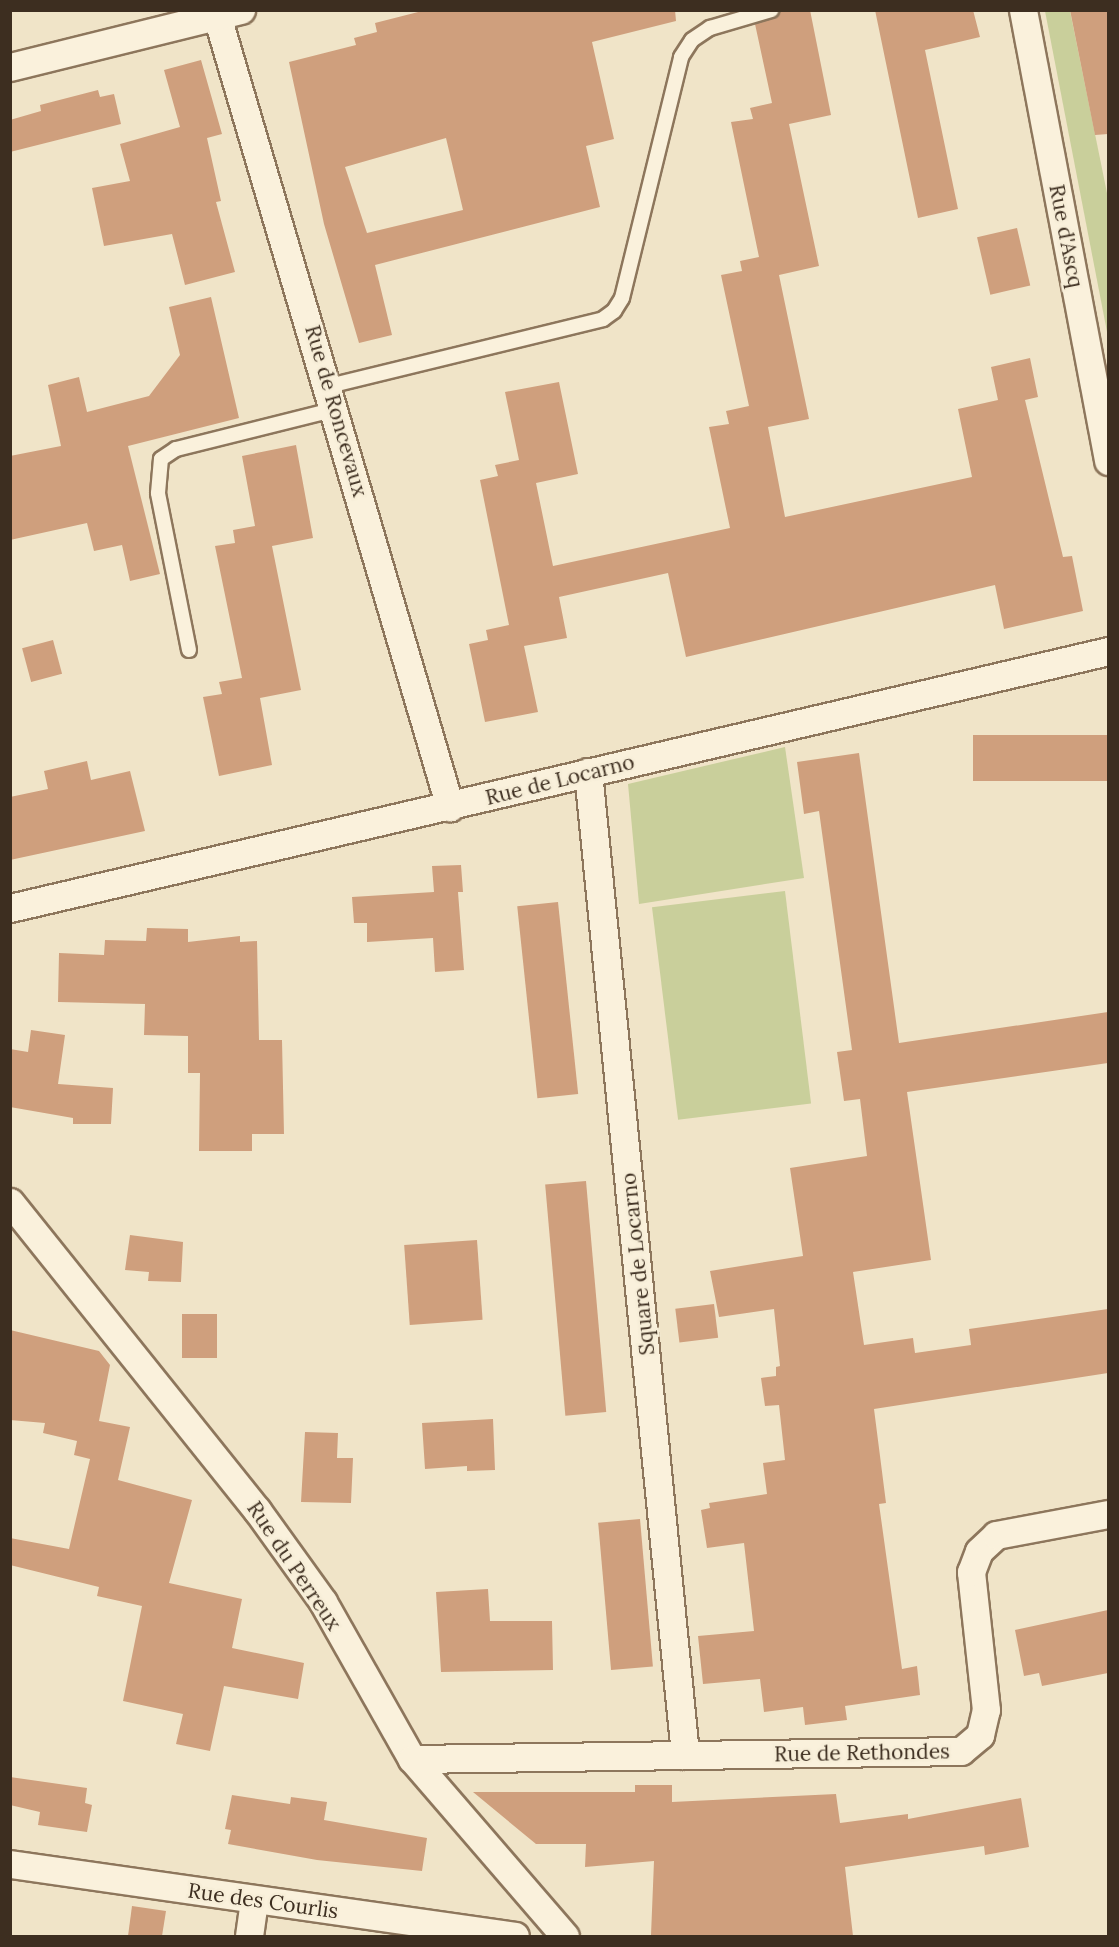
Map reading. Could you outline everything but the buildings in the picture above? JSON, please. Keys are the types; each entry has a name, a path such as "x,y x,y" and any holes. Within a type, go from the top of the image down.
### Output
{"street":[{"name":"Rue d'Ascq","path":"1023,10 1108,462"},
{"name":"Rue de Roncevaux","path":"229,13 332,398 450,807"},
{"path":"10,68 229,13"},
{"name":"Rue de Locarno","path":"10,908 450,807 588,772 1108,651"},
{"name":"Square de Locarno","path":"588,772 686,1755"},
{"name":"Rue du Perreux","path":"10,1202 264,1519 323,1602 412,1759 559,1931"},
{"name":"Rue de Rethondes","path":"412,1759 962,1751 980,1735 986,1710 971,1572 979,1551 996,1535 1108,1514"},
{"name":"Rue des Courlis","path":"10,1864 254,1901 515,1936"},
{"path":"249,1936 254,1901"},
{"path":"526,1936 559,1931"}],"lane":[{"path":"189,650 158,493 161,459 176,449 332,398 603,319 614,310 622,298 681,57 692,40 710,28 771,10"}],"green space":[{"path":"1045,11 1070,11 1108,198 1108,337"},
{"path":"785,747 804,878 639,904 628,784"},
{"path":"785,891 811,1103 678,1120 652,907"}]}
